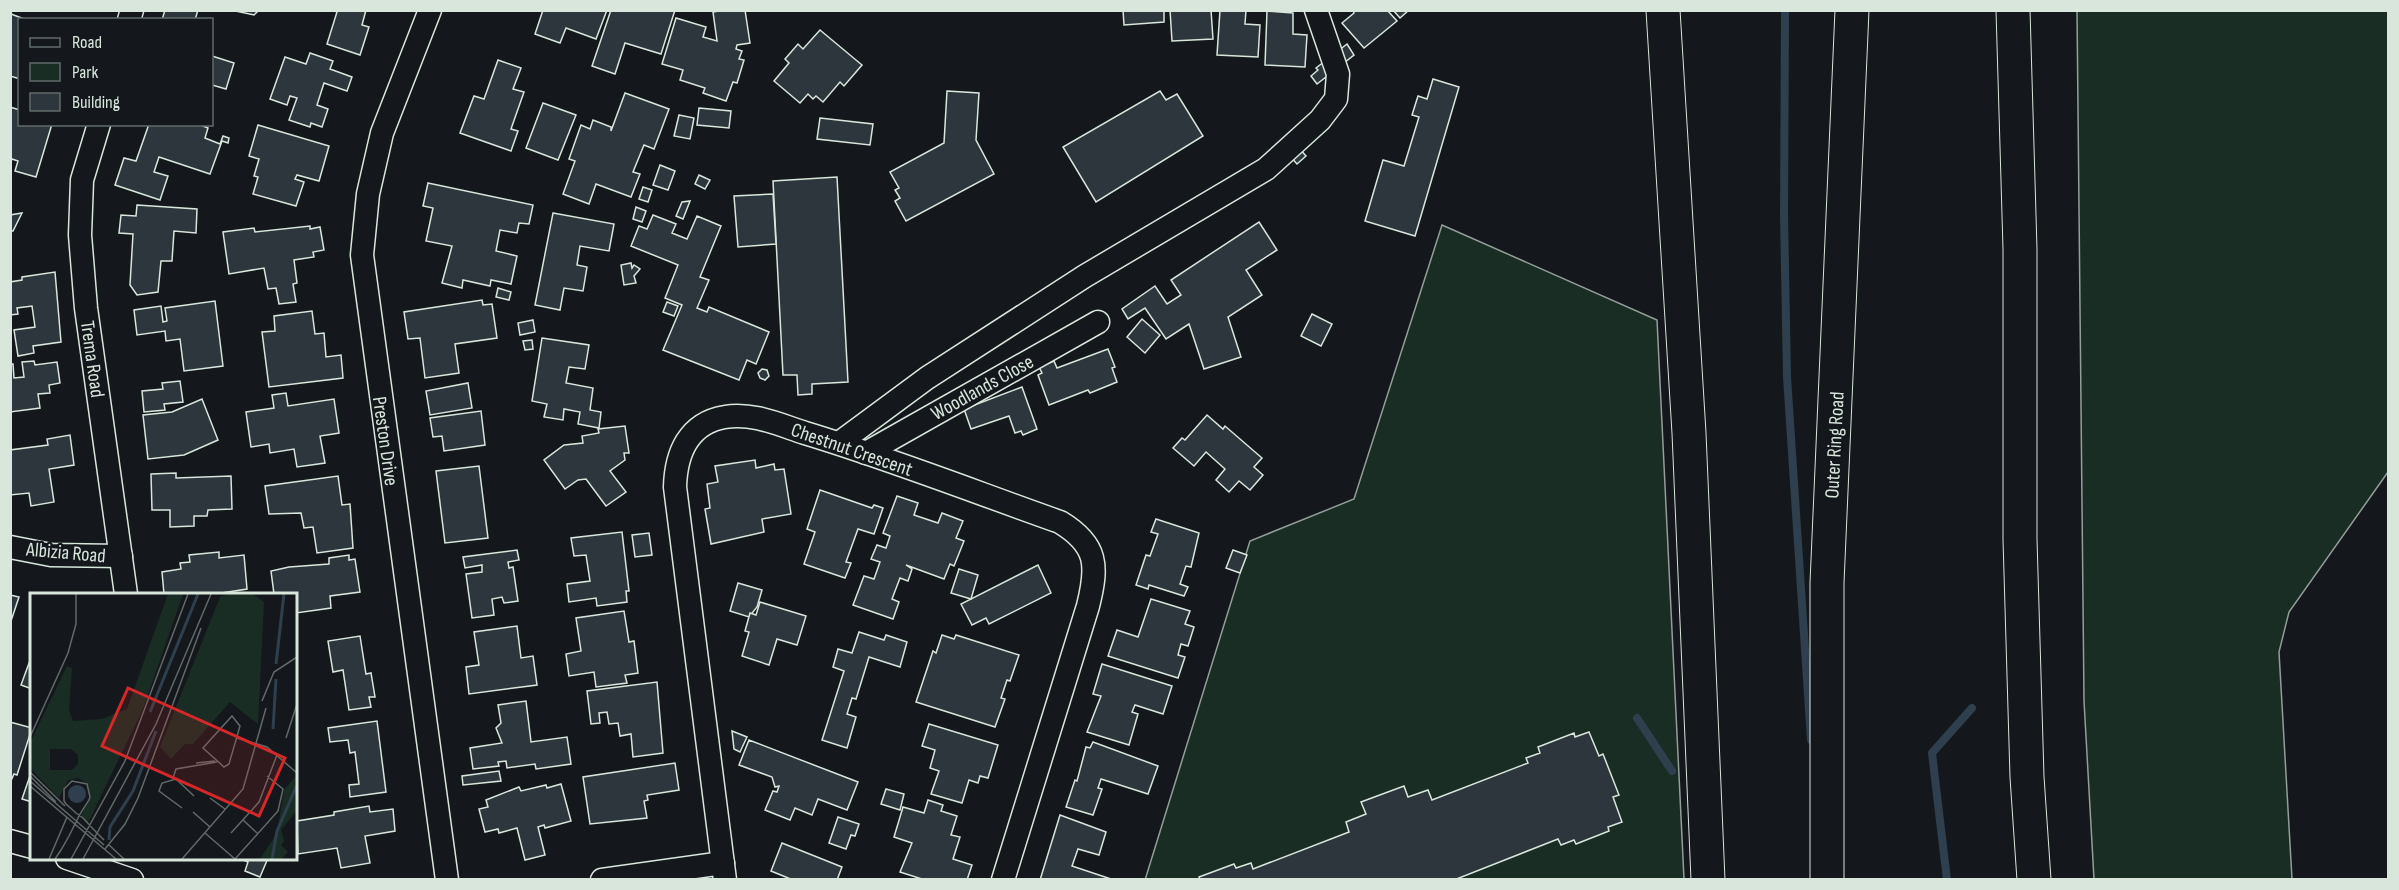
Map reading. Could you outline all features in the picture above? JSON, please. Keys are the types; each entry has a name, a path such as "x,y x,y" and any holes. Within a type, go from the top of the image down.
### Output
{"highway":[{"path":"1663,10 1688,421 1708,879"},
{"name":"Outer Ring Road","path":"1827,879 1827,584 1852,10"},
{"path":"2013,10 2020,249 2020,539 2027,777 2034,879"}],"street":[{"name":"Preston Drive","path":"430,10 382,133 368,194 362,255 447,879"},
{"path":"839,443 927,378 1085,276 1266,169 1320,120 1336,99 1338,74 1316,10"},
{"name":"Trema Road","path":"98,126 82,180 80,235 86,308 126,593"},
{"name":"Woodlands Close","path":"866,453 1098,322"},
{"name":"Chestnut Crescent","path":"602,879 724,871 675,488 680,450 689,436 706,423 723,417 742,415 839,443 1060,522 1077,532 1091,552 1095,576 1088,606 1003,879"},
{"name":"Albizia Road","path":"10,547 51,555 121,556"},
{"path":"10,841 30,846"},
{"path":"76,860 125,871"}],"green space":[{"path":"2077,11 2388,11 2388,472 2289,612 2279,652 2292,879 2094,879 2084,701"},
{"path":"1442,225 1657,320 1684,879 1145,880 1250,541 1354,499"}],"building":[{"path":"165,10 198,10 196,18 163,18"},
{"path":"231,10 259,10 254,15"},
{"path":"333,10 366,10 362,25 369,27 360,55 327,44 337,12"},
{"path":"543,10 607,10 596,39 566,28 560,43 535,34"},
{"path":"611,10 675,10 661,54 625,43 615,74 592,66"},
{"path":"745,10 750,43 737,45 736,49 742,51 739,59 744,60 737,83 733,82 726,101 703,93 705,88 680,80 683,70 662,64 676,18 706,27 703,37 717,41 713,12"},
{"path":"1123,10 1164,10 1164,22 1124,25"},
{"path":"1170,10 1211,10 1213,39 1172,41"},
{"path":"1220,10 1246,10 1245,24 1260,25 1258,57 1217,55"},
{"path":"1353,10 1387,10 1397,21 1364,48 1342,23 1354,13"},
{"path":"1393,10 1409,10 1400,18"},
{"path":"1267,11 1293,13 1293,34 1307,35 1305,67 1265,65"},
{"path":"11,14 22,18 18,18 18,78 10,76"},
{"path":"820,30 862,65 844,86 840,82 823,102 816,96 813,99 808,94 800,103 774,81 789,63 785,59 798,44 803,49"},
{"path":"1347,44 1354,55 1317,84 1311,76 1318,70 1316,68"},
{"path":"310,53 333,61 330,69 352,77 347,91 324,83 317,105 328,109 322,127 311,123 310,127 289,120 297,98 290,96 287,105 270,99 285,57 306,64"},
{"path":"213,56 234,63 226,89 213,85"},
{"path":"498,60 521,68 513,89 524,92 511,129 518,131 511,151 460,133 474,96 484,99"},
{"path":"1433,79 1459,87 1415,236 1365,221 1383,160 1404,166 1419,117 1412,115 1418,96 1427,99"},
{"path":"947,91 979,93 976,140 994,174 906,221 895,201 900,198 895,190 899,188 890,172 944,143"},
{"path":"1160,91 1166,100 1177,94 1203,136 1096,202 1063,147"},
{"path":"625,93 669,109 654,149 644,145 633,172 640,174 631,197 596,184 589,204 563,194 575,161 569,159 581,125 590,129 593,120 611,127 611,131"},
{"path":"543,103 576,115 558,160 526,148"},
{"path":"10,107 18,109 18,126 51,126 36,177 15,171 18,161 12,159 10,164"},
{"path":"699,108 731,111 729,128 697,125"},
{"path":"679,115 694,118 690,139 674,136"},
{"path":"820,118 873,124 870,145 817,139"},
{"path":"258,125 329,146 319,181 297,175 295,179 304,182 296,206 253,194 258,177 254,176 259,159 249,156"},
{"path":"148,126 203,126 208,128 205,138 220,144 223,136 229,138 228,143 222,141 210,174 159,157 154,172 168,176 160,200 115,185 124,158 136,161"},
{"path":"1298,147 1306,156 1297,164 1289,155"},
{"path":"660,165 675,171 668,190 653,185"},
{"path":"699,175 710,180 705,189 695,184"},
{"path":"837,177 848,382 812,384 812,394 798,395 797,375 783,375 773,181"},
{"path":"428,183 533,205 529,224 519,223 517,233 500,230 496,251 517,256 511,284 491,280 490,286 463,280 462,288 442,283 452,246 426,241 433,208 423,206"},
{"path":"643,187 652,190 648,202 639,199"},
{"path":"773,194 776,244 738,247 734,196"},
{"path":"690,201 683,219 676,216 682,202"},
{"path":"137,205 197,209 196,233 174,231 172,261 161,261 158,292 137,295 130,285 133,234 119,233 121,215 136,216"},
{"path":"636,207 646,211 642,222 633,219"},
{"path":"22,213 13,231 10,231 10,215"},
{"path":"553,213 614,224 609,251 580,246 577,265 587,267 583,291 564,288 560,310 535,305"},
{"path":"653,215 676,224 672,233 687,239 697,216 721,226 700,277 709,280 697,308 707,312 709,307 769,332 756,364 747,360 739,380 663,350 682,305 665,298 678,265 631,246 639,226 647,229"},
{"path":"1259,222 1277,250 1246,270 1262,295 1228,317 1241,357 1204,369 1189,324 1166,339 1145,308 1128,319 1122,309 1155,286 1167,304 1181,295 1171,280"},
{"path":"310,226 310,229 320,227 324,250 313,252 314,257 294,260 297,283 293,284 296,302 279,304 276,288 268,289 264,268 229,274 223,232 254,228 255,232"},
{"path":"631,263 632,268 634,265 640,269 634,276 636,283 624,285 621,265"},
{"path":"55,272 61,342 33,346 34,353 18,356 14,330 35,327 32,306 17,308 18,314 10,315 10,282 22,280 22,277"},
{"path":"498,288 511,292 509,300 496,297"},
{"path":"482,300 483,305 492,304 497,338 455,344 459,373 425,378 420,338 408,339 404,312"},
{"path":"215,301 223,366 184,371 180,339 166,341 165,331 137,335 134,310 161,306 163,322 167,321 165,308"},
{"path":"667,302 678,306 674,316 663,312"},
{"path":"312,311 315,334 324,333 326,357 341,355 343,378 269,387 262,332 275,331 274,316"},
{"path":"1312,314 1332,324 1321,346 1301,336"},
{"path":"1142,319 1160,335 1145,353 1127,337"},
{"path":"533,320 535,332 520,335 518,323"},
{"path":"542,338 589,345 585,369 569,367 566,383 593,388 590,410 601,412 599,428 578,424 580,412 564,409 563,420 544,417 547,404 532,401"},
{"path":"532,340 533,349 525,350 523,341"},
{"path":"1108,349 1115,367 1112,368 1117,382 1049,405 1038,375 1042,373 1039,367 1054,361 1057,368"},
{"path":"34,361 35,365 57,362 60,383 49,385 50,393 38,394 40,408 10,412 10,364 13,364 14,378 24,377 22,362"},
{"path":"762,369 767,370 769,376 765,380 760,378 758,373"},
{"path":"180,381 183,402 164,404 165,410 144,412 142,391 163,389 162,383"},
{"path":"468,383 472,408 430,415 426,391"},
{"path":"1022,387 1037,429 1023,435 1021,431 1015,433 1009,416 971,429 964,409"},
{"path":"286,393 288,406 334,399 339,433 320,436 325,463 297,467 294,449 270,453 269,444 251,447 246,412 274,408 272,395"},
{"path":"202,399 218,440 184,455 148,459 143,415 172,412"},
{"path":"481,411 485,445 444,451 442,436 433,437 430,418"},
{"path":"1207,415 1223,429 1225,426 1262,458 1254,467 1263,475 1250,490 1239,481 1229,492 1216,480 1225,469 1206,452 1194,466 1173,448 1182,438 1185,440"},
{"path":"625,426 629,453 624,453 625,460 610,471 626,492 606,506 586,479 578,480 565,489 544,460 564,445 583,443 582,436 599,433 598,429"},
{"path":"70,435 74,465 49,469 54,502 31,506 29,493 10,495 10,450 48,445 47,439"},
{"path":"755,460 756,468 774,464 775,470 784,469 791,514 762,519 764,532 711,544 705,509 710,508 707,484 718,482 715,466"},
{"path":"479,466 488,538 445,543 436,471"},
{"path":"176,473 176,478 231,476 232,509 208,510 207,516 194,516 194,526 170,527 170,510 152,510 151,474"},
{"path":"338,476 342,505 350,504 353,548 317,553 313,527 304,528 301,513 269,514 265,486"},
{"path":"820,490 872,508 874,505 883,508 874,534 858,529 846,562 851,563 845,578 804,564 815,532 807,529"},
{"path":"897,496 918,503 914,515 938,523 942,513 963,521 956,538 964,541 954,566 950,564 944,579 906,565 912,569 908,581 900,578 892,599 899,602 893,619 853,605 864,576 874,579 880,562 871,559 877,545 886,548 890,536 883,533"},
{"path":"1156,519 1199,533 1191,567 1186,566 1180,584 1188,587 1184,596 1149,585 1148,589 1136,585 1146,555 1150,556 1158,534 1151,532"},
{"path":"622,532 629,591 626,591 627,602 597,606 596,598 569,602 567,584 590,581 586,555 574,556 571,538"},
{"path":"649,533 652,555 635,557 632,535"},
{"path":"517,550 519,560 508,562 509,568 513,567 518,601 504,603 502,597 492,599 494,615 472,618 466,574 482,572 482,565 465,568 463,557"},
{"path":"1233,550 1247,555 1240,573 1226,568"},
{"path":"219,552 219,558 244,555 247,589 221,593 164,593 162,572 181,569 180,563 190,562 189,555"},
{"path":"349,555 349,560 355,559 360,592 330,596 331,608 297,613 297,593 274,593 271,571 289,567 329,564 329,558"},
{"path":"1038,565 1051,593 989,624 986,618 972,625 961,604"},
{"path":"959,569 978,575 971,599 951,593"},
{"path":"738,583 762,590 757,607 749,617 730,611"},
{"path":"10,595 19,597 10,624"},
{"path":"1151,599 1190,611 1185,624 1194,627 1188,646 1181,644 1178,655 1185,657 1178,678 1108,656 1117,630 1138,637"},
{"path":"760,602 806,616 797,645 777,639 769,665 742,656 749,632 745,631 750,613 756,615"},
{"path":"624,611 629,642 634,641 638,673 625,675 627,683 596,687 594,672 569,676 566,654 581,651 576,618"},
{"path":"517,626 521,658 533,656 537,685 469,694 466,667 479,665 474,632"},
{"path":"859,632 884,640 886,635 907,642 900,667 869,657 856,699 852,698 847,714 856,717 847,748 822,740 844,671 833,667 838,649 852,653"},
{"path":"942,635 954,639 956,635 1019,655 1001,698 1005,699 995,727 916,702 933,651 936,653"},
{"path":"360,636 366,674 371,673 375,697 369,697 371,707 349,710 343,670 333,672 328,641"},
{"path":"30,660 30,688 21,685"},
{"path":"1102,664 1172,686 1163,714 1135,705 1132,712 1138,714 1129,745 1087,732 1101,696 1093,694"},
{"path":"657,682 663,753 633,757 631,734 620,736 618,723 609,724 607,712 599,713 600,723 591,724 587,691"},
{"path":"526,701 531,742 567,737 571,764 536,769 535,764 507,768 506,761 498,762 499,766 473,769 470,748 502,743 496,728 501,723 498,705"},
{"path":"377,721 386,792 350,797 349,785 359,784 355,752 350,753 348,740 330,742 328,728"},
{"path":"10,722 30,727 30,734 17,775 14,774 10,783"},
{"path":"929,724 998,745 988,778 980,776 978,783 969,780 962,803 931,794 939,771 930,768 935,750 922,746"},
{"path":"732,731 747,737 740,752 734,749"},
{"path":"1589,732 1599,756 1603,754 1619,795 1613,797 1622,822 1608,827 1609,831 1576,844 1574,840 1561,845 1558,839 1454,880 1200,880 1199,877 1234,864 1236,868 1251,863 1253,869 1349,832 1346,822 1366,814 1361,802 1404,786 1408,797 1428,790 1432,800 1528,763 1526,758 1540,753 1538,747 1574,733 1575,737"},
{"path":"749,740 858,782 847,810 818,799 812,815 795,808 790,820 765,810 773,791 777,792 779,786 775,787 772,777 739,765"},
{"path":"1093,742 1158,766 1148,794 1101,779 1098,788 1102,789 1093,815 1066,807 1075,780 1077,781 1086,747 1090,748"},
{"path":"675,763 679,790 647,795 648,800 644,801 647,818 590,824 583,777"},
{"path":"499,771 501,781 463,785 462,776"},
{"path":"30,776 30,801 22,799"},
{"path":"561,784 571,821 545,828 544,825 538,827 545,855 525,860 517,828 499,833 498,829 485,832 479,809 488,807 486,800 519,787 521,791"},
{"path":"886,789 904,794 900,810 881,804"},
{"path":"928,800 943,805 941,811 957,816 951,835 960,837 953,859 972,865 967,880 925,880 900,872 912,843 894,837 903,807 924,813"},
{"path":"369,806 370,812 393,809 395,831 365,836 370,863 341,868 337,848 298,854 297,821"},
{"path":"1060,815 1106,832 1099,855 1078,849 1072,866 1114,880 1040,880"},
{"path":"838,817 859,824 855,836 851,835 846,849 829,843"},
{"path":"782,843 842,867 837,880 793,880 771,871"},
{"path":"244,860 267,860 260,877 245,871 248,862"}],"waterway":[{"path":"1785,10 1784,215 1787,377 1811,740"},
{"path":"1947,880 1932,753 1972,708"},
{"path":"1637,718 1672,771"}]}
